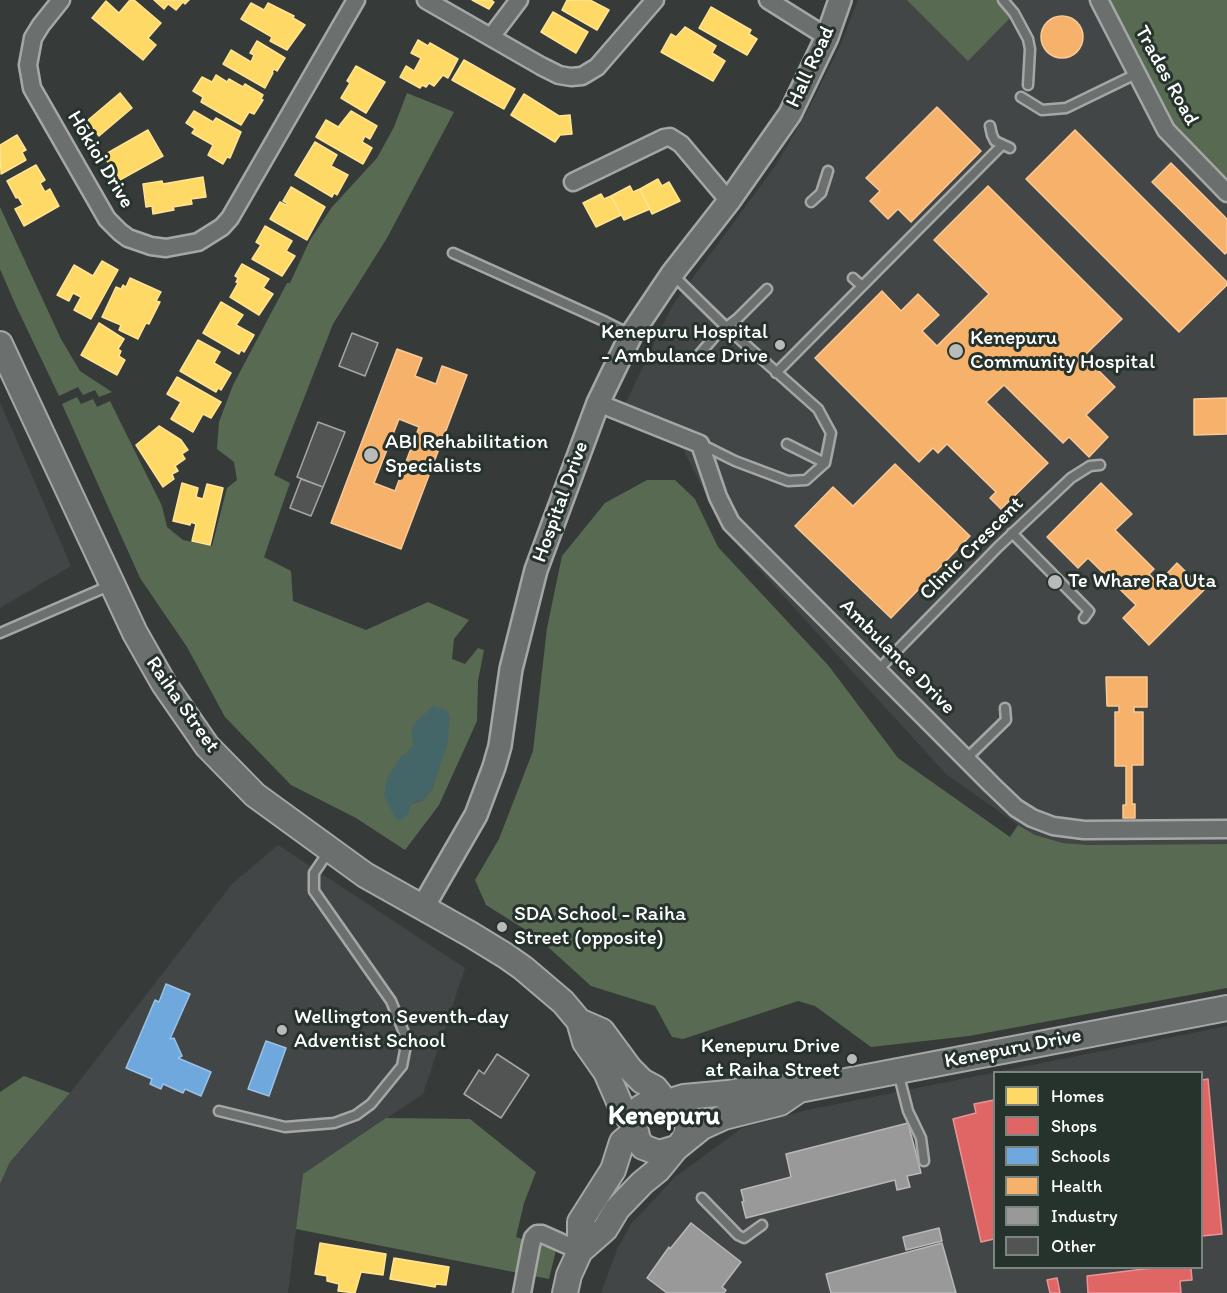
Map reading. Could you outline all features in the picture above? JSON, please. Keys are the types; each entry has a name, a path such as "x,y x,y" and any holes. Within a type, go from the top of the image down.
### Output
{"main road":[{"name":"Raiha Street","path":"0,344 135,633 164,684 207,746 255,795 365,875 470,934 523,968 563,1002 579,1022 585,1042 606,1072 623,1111 634,1128"},
{"name":"Kenepuru Drive","path":"580,1251 580,1222 613,1170 622,1142 634,1128 636,1115 647,1102 767,1086 799,1090 1227,1008"},
{"name":"Raiha Street","path":"579,1022 602,1031 630,1069 668,1100"},
{"name":"Kenepuru Drive","path":"565,1293 569,1275 580,1251 605,1229 617,1209 658,1170 679,1145 702,1127 724,1117 780,1104 799,1090"},
{"path":"634,1128 643,1147 651,1151 668,1152 679,1145 686,1135 687,1118 678,1105 668,1100"}],"street":[{"name":"Hōkioi Drive","path":"61,0 33,38 28,65 32,88 107,219 128,238 151,246 166,248 198,242 222,227 231,218 356,0"},
{"path":"426,0 554,73 567,77 582,76 597,67 655,0"},
{"path":"491,37 519,0"},
{"path":"768,0 827,36"},
{"name":"Hall Road","path":"779,132 799,97 827,36 840,0"},
{"name":"Trades Road","path":"1098,0 1166,130 1227,193"},
{"name":"Hospital Drive","path":"423,907 476,815 495,767 511,669 536,570 598,403 631,335 672,274 779,132"},
{"path":"573,182 670,137 681,144 729,201"},
{"path":"598,403 700,444"},
{"name":"Ambulance Drive","path":"700,444 718,497 731,523 1016,808 1032,818 1053,826 1084,830 1227,830"},
{"path":"522,1293 531,1245 537,1234 542,1234 580,1251"}],"lane":[{"path":"1003,0 1014,13 1028,39 1030,49 1028,85"},
{"path":"1021,97 1042,110 1066,108 1136,74"},
{"path":"776,373 903,245 1006,147 995,141 990,126"},
{"path":"811,202 821,193 828,171"},
{"path":"453,253 631,335"},
{"path":"672,274 727,328 818,409 831,433 825,464 806,480 788,481 735,461 700,444"},
{"path":"854,278 862,286"},
{"path":"699,356 716,335 727,328 767,289"},
{"path":"815,316 824,325"},
{"path":"787,444 825,464"},
{"name":"Clinic Crescent","path":"878,670 1012,533 1071,478 1090,466 1100,465"},
{"path":"1012,533 1087,609 1088,614 1084,618"},
{"path":"0,633 112,585"},
{"path":"966,759 1006,720 1005,708"},
{"path":"219,1111 285,1127 334,1123 356,1115 371,1104 402,1066 406,1040 391,1001 314,891 314,873 330,849"},
{"path":"898,1071 908,1111 921,1138 924,1161"},
{"path":"702,1198 738,1235 744,1238 762,1225"}],"shaded area":[{"path":"858,0 1106,0 1227,185 1227,844 1087,845 1063,843 1035,835 1018,825 946,774 725,532 683,449 617,421 672,306 776,165 809,108 841,44"},
{"path":"0,402 71,566 0,608"},
{"name":"Wellington Seventh-day Adventist School","path":"278,845 465,968 423,1094 303,1174 288,1293 0,1293 0,1184 10,1162 70,1093 232,884"},
{"path":"1227,1026 1227,1293 601,1293 618,1247 631,1224 675,1177 742,1128 807,1110 993,1073 993,1269 1203,1269 1203,1071 1002,1071"}],"green space":[{"path":"907,0 998,0 1012,16 968,61"},
{"path":"1106,0 1227,0 1227,185 1170,123"},
{"path":"407,93 454,112 387,238 333,324 274,475 290,483 264,557 291,571 293,601 366,630 428,602 469,620 454,639 452,659 465,664 478,648 484,650 478,681 477,721 439,805 405,850 356,818 291,785 225,717 187,647 140,578 62,404 77,397 81,404 93,399 97,407 110,401 162,506 167,527 183,540 212,546 227,488 237,480 234,462 217,449 219,422 233,385 287,283 290,283 310,240 332,207 377,158 394,127","holes":["413,734 438,769 432,789 423,800 411,804 401,756 406,755 414,745"]},
{"path":"0,207 61,339 80,371 112,392 99,397 95,390 83,395 78,387 59,396 0,269"},
{"path":"647,480 675,480 695,499 718,547 828,665 898,758 1010,837 1018,825 1035,835 1063,843 1087,845 1227,844 1227,988 969,1036 871,1047 815,1006 798,1001 683,1039 672,1037 655,1006 591,986 537,937 486,905 475,880 499,839 533,751 547,628 562,556 605,503"},
{"path":"24,1076 70,1093 10,1162 0,1184 0,1092"},
{"path":"386,1118 470,1119 536,1172 524,1203 516,1237 556,1250 549,1279 296,1229 303,1174"}],"water":[{"path":"433,706 447,710 450,718 447,746 432,789 423,800 411,804 409,813 401,820 396,819 384,796 387,778 401,756 414,745 411,730 416,722"}],"building: Homes":[{"path":"130,0 134,0 161,23 148,38 156,45 143,60 92,18 106,1 119,13"},
{"path":"154,0 189,0 185,4 183,2 176,10 168,4 164,9"},
{"path":"472,0 491,0 494,2 489,9"},
{"path":"567,0 590,0 609,10 597,30 562,10"},
{"path":"251,3 264,10 268,3 294,16 293,18 305,25 287,50 270,41 272,37 241,19"},
{"path":"711,7 751,30 749,34 757,39 747,55 699,28"},
{"path":"553,12 588,32 576,53 541,32"},
{"path":"685,27 716,46 712,53 725,61 713,81 661,52 671,34 676,37"},
{"path":"418,40 428,46 430,43 458,59 448,78 443,75 434,86 429,83 426,87 422,85 420,88 400,77 406,66 414,71 421,58 411,53"},
{"path":"257,41 285,58 277,71 274,69 272,72 265,88 223,64 231,50 251,62 254,55 250,53"},
{"path":"464,60 515,89 504,109 452,80"},
{"path":"356,66 385,82 366,113 341,98"},
{"path":"216,75 227,82 229,79 243,87 245,84 263,95 261,99 263,100 254,114 249,112 241,125 201,102 203,97 193,91 202,77 212,82"},
{"path":"120,93 132,108 99,136 87,121"},
{"path":"524,94 559,116 570,115 572,134 560,135 555,142 511,115"},
{"path":"194,111 213,122 216,118 241,132 230,158 227,157 223,164 208,155 213,145 192,133 195,129 186,123"},
{"path":"351,111 377,126 370,139 365,136 362,142 372,148 363,164 316,137 326,120 340,128 339,126"},
{"path":"148,130 163,156 118,181 104,155"},
{"path":"17,135 26,150 22,152 26,160 1,174 0,145"},
{"path":"315,142 337,155 331,166 348,175 337,195 334,193 332,197 295,175"},
{"path":"36,165 45,180 40,183 45,192 50,189 59,206 24,226 15,209 23,205 18,197 16,198 7,181"},
{"path":"203,177 206,197 191,199 192,204 173,207 174,210 153,214 152,206 146,207 143,184 162,181 163,184"},
{"path":"658,179 662,186 669,182 680,201 652,214 640,189"},
{"path":"630,186 633,192 640,189 650,209 624,220 611,196"},
{"path":"291,187 325,207 307,240 270,219 280,202 286,205 287,203 283,201"},
{"path":"601,194 604,199 611,196 621,215 596,227 583,203"},
{"path":"265,226 292,241 286,251 295,256 282,276 252,259 261,245 256,242"},
{"path":"102,261 118,270 91,319 74,310 81,297 73,293 69,301 57,295 74,265 93,276"},
{"path":"242,264 269,279 263,288 273,294 259,315 230,297 238,283 236,282 238,278 235,276"},
{"path":"130,278 161,292 156,301 160,302 138,339 119,330 121,325 102,317 116,287 121,289 123,285 126,287"},
{"path":"221,302 243,315 236,325 254,335 244,352 241,350 239,354 203,333"},
{"path":"99,323 124,339 118,349 121,351 119,356 125,360 117,375 81,355"},
{"path":"198,340 220,352 214,363 231,373 221,390 218,388 216,392 180,371"},
{"path":"177,377 221,402 211,418 203,414 193,432 171,419 181,402 167,394"},
{"path":"159,426 181,440 188,450 182,454 185,459 175,466 178,471 172,474 174,479 163,487 136,445"},
{"path":"182,483 198,488 196,497 203,499 207,484 223,488 210,545 192,541 196,524 173,521"},
{"path":"320,1243 386,1254 383,1275 361,1272 355,1293 338,1291 339,1284 327,1281 327,1276 315,1274"},
{"path":"394,1258 449,1267 446,1285 436,1284 435,1287 390,1279"}],"building: Shops":[{"path":"1208,1079 1222,1234 1203,1236 1203,1080"},
{"path":"993,1100 993,1239 981,1242 953,1119 976,1113 974,1104"},
{"path":"1144,1269 1191,1269 1192,1280 1180,1281 1181,1293 1088,1293 1087,1276"},
{"path":"1057,1278 1060,1293 1050,1293 1047,1280"}],"building: Schools":[{"path":"166,984 190,994 170,1039 174,1038 182,1056 178,1058 211,1072 201,1096 185,1089 183,1093 163,1084 161,1089 150,1084 152,1079 126,1068 155,1000 159,1002"},
{"path":"266,1041 286,1048 269,1096 248,1089"}],"building: Health":[{"path":"1062,16 1070,17 1077,22 1082,29 1082,45 1077,52 1070,57 1062,58 1054,57 1047,52 1042,45 1041,37 1042,29 1047,22 1054,17"},
{"path":"937,107 981,151 911,222 898,209 888,219 870,201 880,191 866,178"},
{"path":"1075,130 1227,282 1227,285 1179,332 1026,179"},
{"path":"1171,163 1227,219 1227,252 1225,254 1152,182"},
{"name":"Kenepuru Community Hospital","path":"988,186 1122,319 1084,356 1115,387 1086,415 1108,437 1089,457 1069,437 1063,443 1004,385 986,402 1048,463 1001,509 990,498 996,492 947,444 938,453 933,448 919,462 815,358 882,291 901,311 918,294 939,315 922,331 937,346 989,294 934,240"},
{"name":"ABI Rehabilitation Specialists","path":"397,349 422,358 415,376 436,384 442,366 467,375 401,549 331,523","holes":["399,419 419,427 395,491 374,483"]},
{"path":"1227,398 1227,434 1194,435 1194,399"},
{"path":"895,464 970,536 891,618 795,526 833,487 853,506"},
{"path":"1101,483 1132,514 1115,530 1154,569 1149,574 1158,583 1177,563 1204,590 1149,645 1123,618 1136,605 1088,558 1078,568 1047,537"},
{"path":"1106,677 1147,677 1147,707 1134,707 1134,712 1143,712 1143,765 1132,765 1132,804 1135,804 1135,818 1123,818 1123,805 1126,805 1126,766 1115,766 1115,712 1119,712 1119,706 1107,706"}],"building: Industry":[{"path":"908,1123 921,1173 907,1176 910,1187 897,1190 895,1180 746,1218 741,1190 791,1177 786,1154"},
{"path":"691,1223 741,1262 722,1287 726,1290 724,1293 667,1293 647,1278 669,1247 670,1249"},
{"path":"939,1228 942,1241 906,1250 903,1237"},
{"path":"942,1243 956,1293 831,1293 826,1274"}],"building: Other":[{"path":"352,333 378,343 365,376 339,366"},
{"path":"318,422 345,432 323,487 297,477"},
{"path":"301,479 323,487 311,516 290,508"},
{"path":"497,1054 529,1075 501,1118 464,1094 479,1070 484,1074"}],"place":[{"name":"Kenepuru Hospital - Ambulance Drive","path":"780,345"},
{"name":"Kenepuru Community Hospital","path":"956,351"},
{"name":"ABI Rehabilitation Specialists","path":"371,455"},
{"name":"Te Whare Ra Uta","path":"1055,582"},
{"name":"SDA School - Raiha Street (opposite)","path":"502,927"},
{"name":"Wellington Seventh-day Adventist School","path":"282,1030"},
{"name":"Kenepuru Drive at Raiha Street","path":"852,1059"}],"district":[{"name":"Kenepuru","path":"664,1117"}]}
